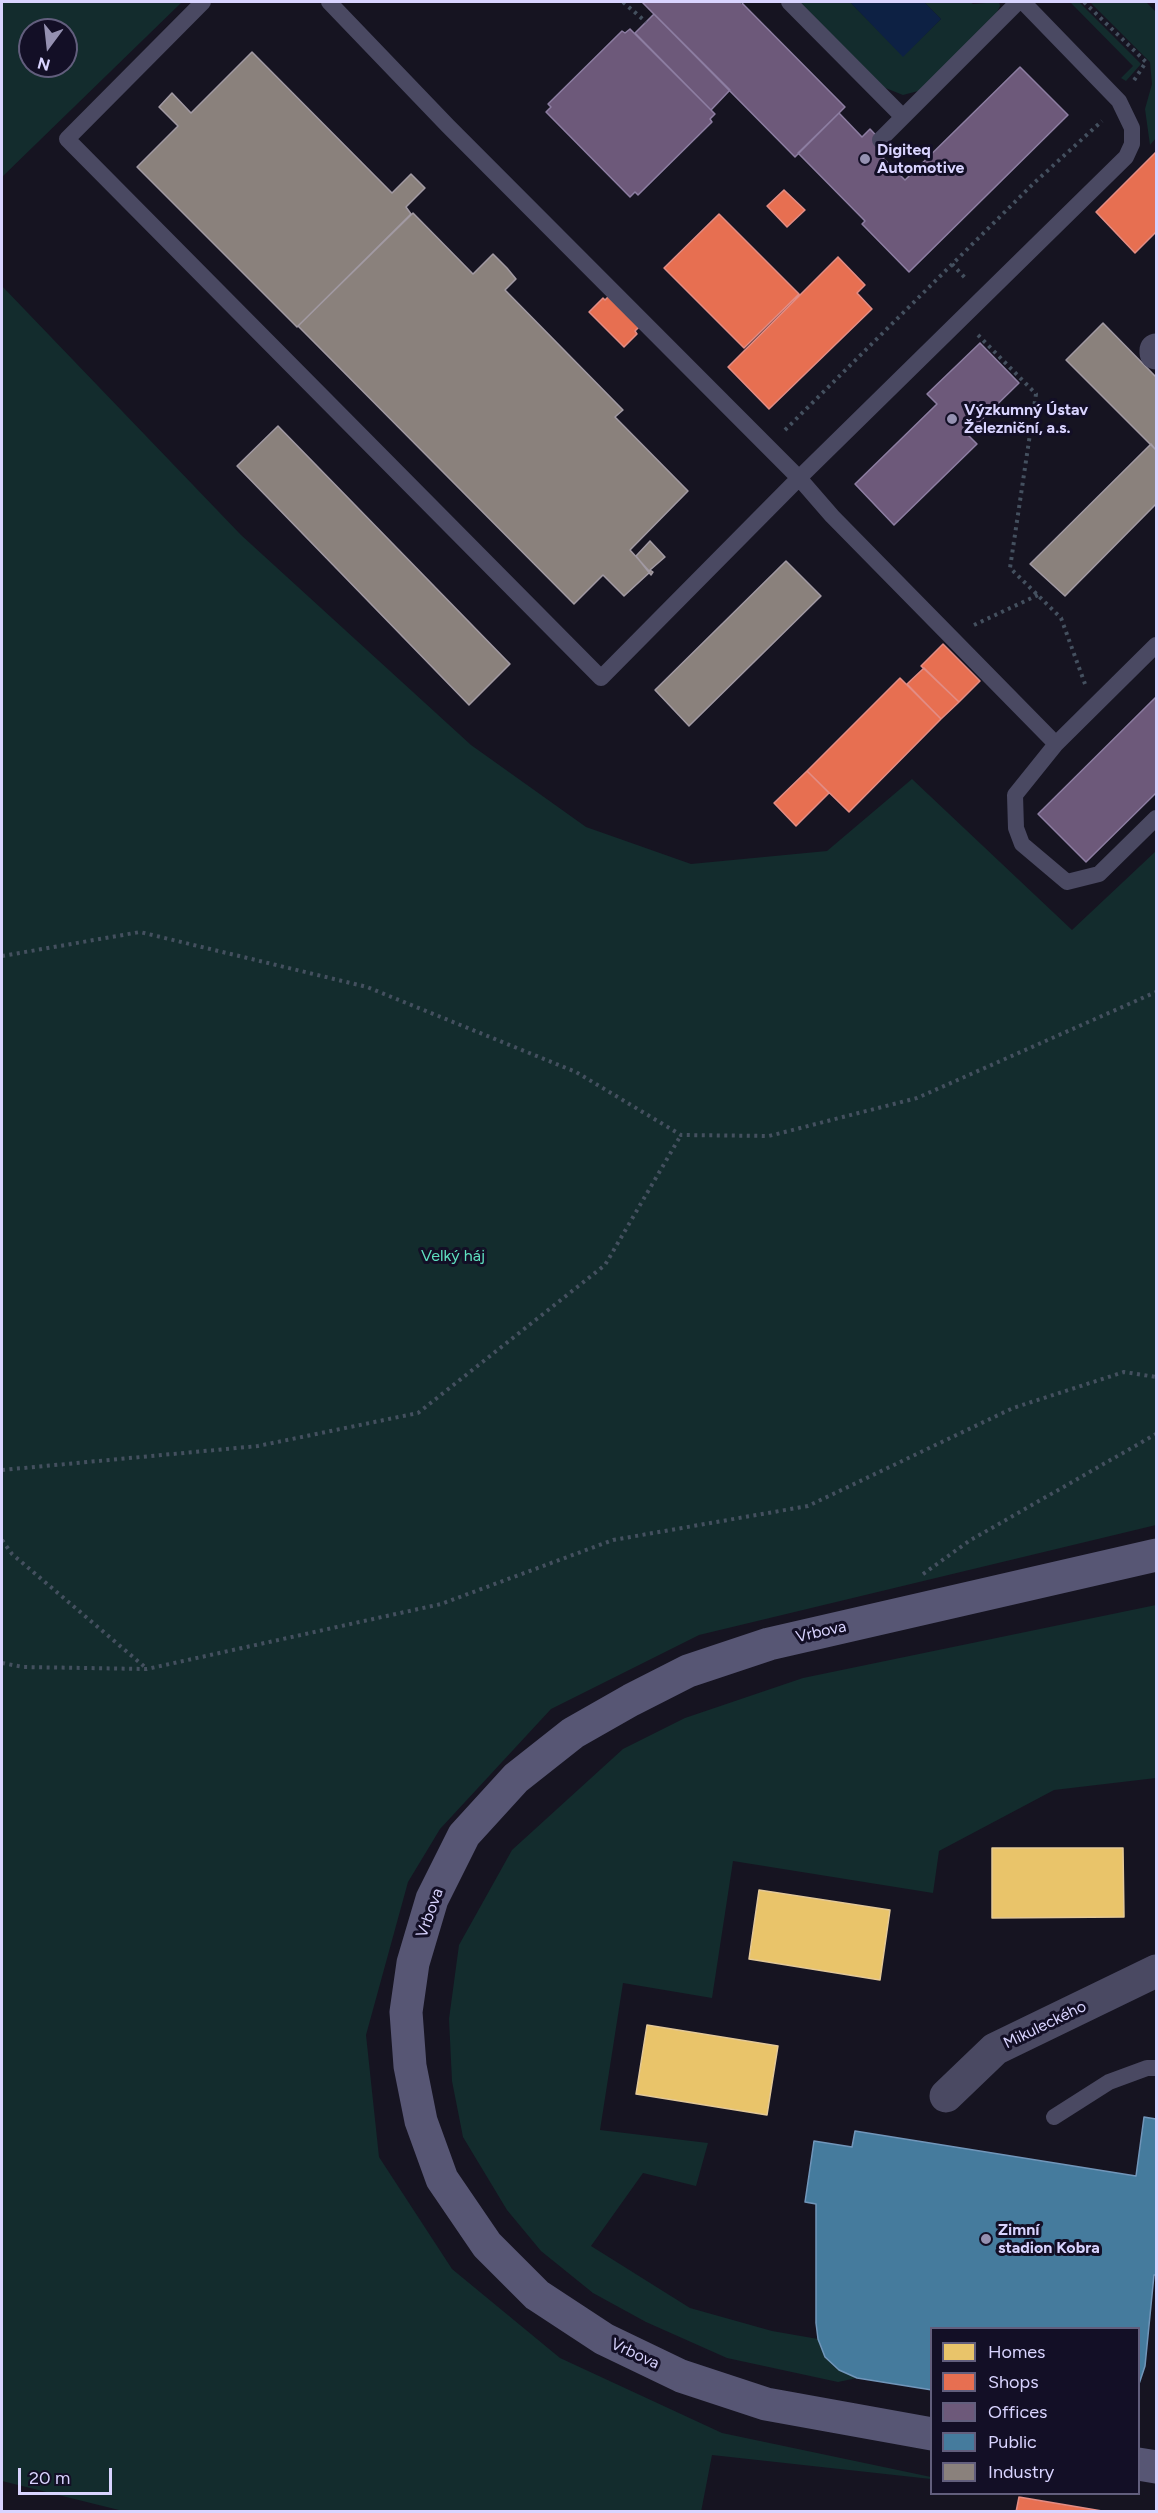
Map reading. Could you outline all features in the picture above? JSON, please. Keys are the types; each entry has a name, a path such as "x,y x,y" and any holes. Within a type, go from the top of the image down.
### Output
{"main road":[{"name":"Vrbova","path":"930,2434 766,2404 681,2376 604,2339 537,2295 487,2245 442,2179 421,2121 410,2066 406,2012 412,1963 432,1899 465,1835 516,1778 573,1733 631,1700 688,1671 769,1644 1156,1556"},
{"path":"1140,2464 1156,2467"}],"street":[{"name":"Mikuleckého","path":"946,2096 995,2049 1156,1971"}],"lane":[{"path":"203,2 67,139 601,678 799,478 1126,157 1132,144 1132,129 1119,101 1023,2"},
{"path":"330,2 448,126 769,446 832,516 1056,744"},
{"path":"789,2 903,117"},
{"path":"880,140 1018,2"},
{"path":"1156,645 1056,744 1016,795 1016,828 1022,844 1067,882 1099,874 1156,818"},
{"path":"1054,2117 1109,2082 1147,2068 1156,2068"}],"path":[{"path":"623,2 645,22"},
{"path":"769,446 1119,101 1146,62 1084,2"},
{"path":"952,264 994,307 973,330 1036,394 1010,568 1061,618 1094,707"},
{"path":"950,636 1038,595"},
{"path":"2,956 140,932 367,987 576,1072 681,1135 770,1136 917,1098 1156,992"},
{"path":"2,1470 258,1446 418,1413 605,1266 681,1135"},
{"path":"2,1663 23,1667 147,1669 441,1604 614,1540 808,1506 1013,1408 1124,1372 1156,1377"},
{"path":"921,1575 969,1541 1156,1434"},
{"path":"2,1540 12,1554 147,1669"}],"green space":[{"path":"2,2 182,2 2,177"},
{"path":"800,2 850,2 903,56 941,19 924,2 970,2 973,4 999,2 1000,6 995,16 922,90 903,95 883,87"},
{"path":"1070,2 1079,2 1141,64 1126,81 1121,78 1133,66"},
{"path":"1090,2 1146,2 1156,12 1156,138 1150,145 1145,109 1152,84 1150,62"},
{"name":"Velký háj","path":"2,286 241,535 471,745 586,827 691,864 827,851 912,779 1072,930 1156,851 1156,1525 699,1635 551,1709 440,1829 408,1882 366,2035 379,2157 452,2269 560,2358 722,2433 930,2477 930,2479 712,2455 701,2512 127,2512 2,2481"},
{"path":"1156,1605 1156,1778 1054,1790 939,1851 933,1893 733,1861 712,1998 623,1983 600,2130 708,2143 696,2186 643,2173 591,2246 690,2308 772,2331 818,2339 821,2349 832,2364 857,2378 838,2382 727,2358 646,2322 593,2293 541,2251 507,2210 463,2137 452,2081 449,2019 459,1945 512,1850 623,1749 685,1718 803,1678"}],"water":[{"path":"850,2 924,2 941,19 903,57"}],"building: Homes":[{"path":"992,1848 1123,1848 1124,1917 992,1918"},
{"path":"759,1890 890,1910 880,1980 749,1959"},
{"path":"647,2025 778,2046 767,2115 636,2094"}],"building: Shops":[{"path":"1156,152 1156,232 1135,253 1096,212"},
{"path":"784,190 805,210 787,227 767,206"},
{"path":"719,214 799,294 744,348 664,268"},
{"path":"838,257 865,285 857,293 872,309 769,409 728,367"},
{"path":"610,295 640,326 635,331 637,334 624,347 589,312 603,298 605,300"},
{"path":"943,644 980,681 959,702 921,666"},
{"path":"924,668 959,702 941,719 907,684"},
{"path":"900,678 941,719 849,812 807,771"},
{"path":"807,771 829,793 796,826 774,803"},
{"path":"1019,2497 1108,2512 1016,2512"}],"building: Offices":[{"path":"642,2 741,2 845,107 795,157"},
{"path":"654,14 730,90 711,110 635,33"},
{"path":"630,29 715,114 710,119 712,122 638,195 635,192 630,197 546,112 551,107 548,104 622,31 625,33"},
{"path":"1020,67 1068,115 909,272 862,224 865,221 798,153 839,113 862,137 870,129 890,150 883,158 905,180"},
{"name":"Výzkumný Ústav Železniční, a.s.","path":"980,343 1019,383 967,434 977,444 894,525 855,484 937,404 927,394"},
{"path":"1156,697 1156,793 1086,862 1038,814"}],"building: Public":[{"name":"Zimní stadion Kobra","path":"1144,2117 1156,2119 1156,2275 1154,2275 1145,2366 1140,2381 1140,2327 930,2327 930,2390 857,2378 839,2370 825,2357 818,2339 816,2323 816,2204 805,2202 814,2141 852,2147 855,2131 1136,2176"}],"building: Industry":[{"path":"252,52 392,193 411,174 425,188 406,207 411,214 297,327 137,167 178,126 159,107 172,93 191,113"},
{"path":"413,213 473,274 493,254 507,268 516,279 505,290 623,410 615,417 688,491 630,550 650,572 624,596 603,575 574,604 298,326"},
{"path":"1103,323 1156,377 1156,450 1066,360"},
{"path":"278,426 510,664 469,705 237,466"},
{"path":"1151,444 1156,450 1156,504 1065,596 1030,564"},
{"path":"650,541 665,557 650,570 653,572 651,575 636,556"},
{"path":"786,561 821,596 689,726 655,690"}],"place":[{"name":"Digiteq Automotive","path":"865,159"},
{"name":"Výzkumný Ústav Železniční, a.s.","path":"952,419"},
{"name":"Zimní stadion Kobra","path":"986,2239"}]}
